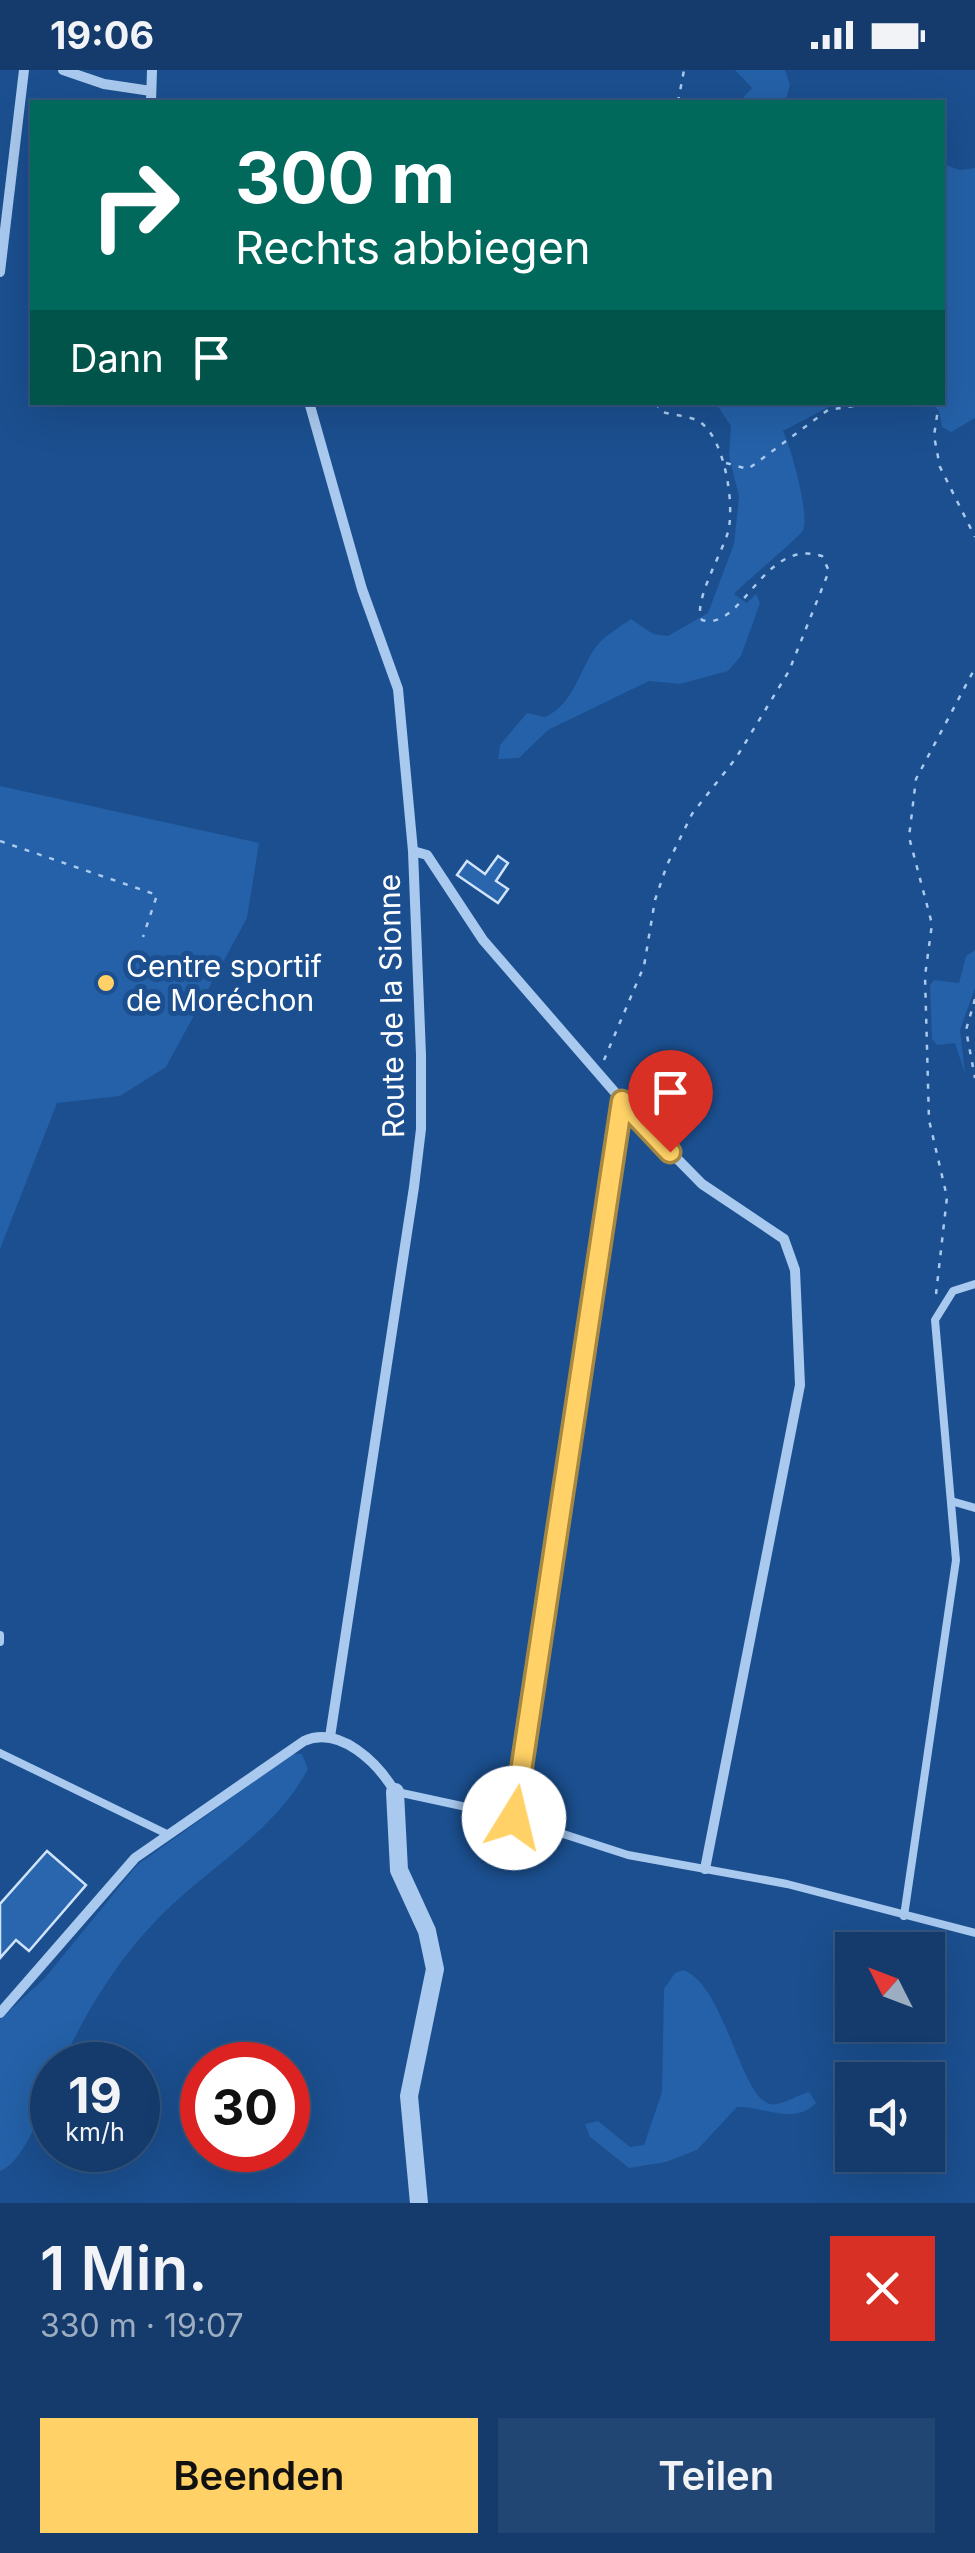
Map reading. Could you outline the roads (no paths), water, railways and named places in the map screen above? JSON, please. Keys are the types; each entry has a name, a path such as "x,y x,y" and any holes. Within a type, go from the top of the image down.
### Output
{"street":[{"path":"0,272 24,70"},
{"path":"63,70 151,97 152,70"},
{"name":"Route de la Sionne","path":"309,405 362,588 398,690 413,851 420,1144 330,1737"},
{"path":"413,851 427,856 486,945 622,1101 702,1184 784,1239 796,1280 802,1366 798,1394 705,1870"},
{"path":"514,1818 622,1101"},
{"path":"0,2013 120,1873 167,1834 304,1741 330,1737 360,1753 395,1792 399,1870 430,1940 436,1970 408,2096 419,2203"}],"lane":[{"path":"904,1916 956,1560 934,1332 938,1310 956,1288 975,1284"},
{"path":"952,1501 975,1508"},
{"path":"0,1753 167,1834"},
{"path":"395,1792 514,1818 607,1850 786,1884 975,1933"}],"place":[{"name":"Centre sportif de Moréchon","path":"106,983"}]}
